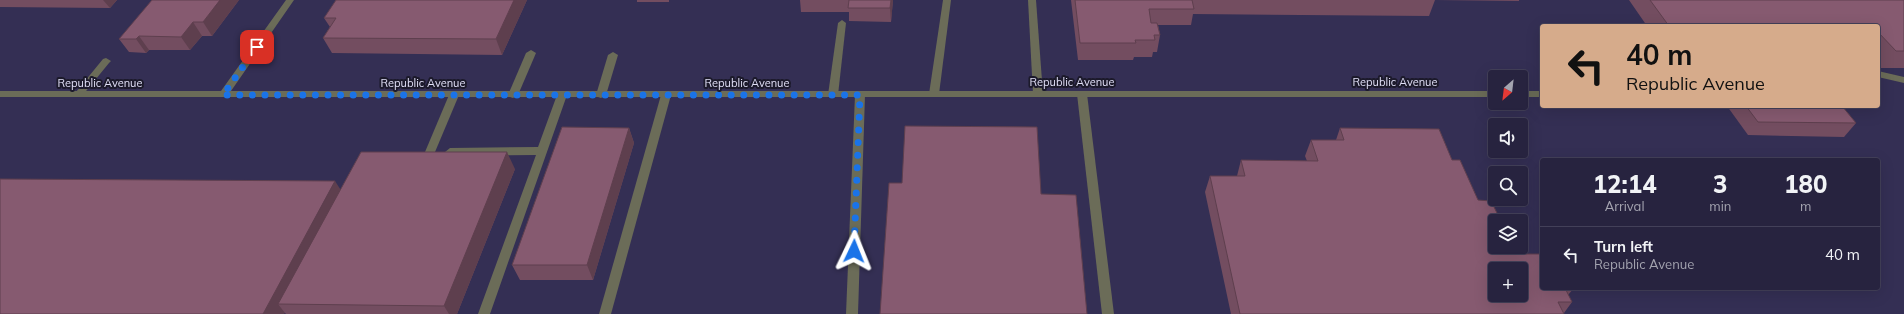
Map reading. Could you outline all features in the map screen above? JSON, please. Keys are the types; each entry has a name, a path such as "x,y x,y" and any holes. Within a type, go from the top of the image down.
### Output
{"street":[{"path":"223,95 290,0"},
{"path":"934,94 947,0"},
{"path":"1032,0 1038,94"},
{"path":"833,95 842,23"},
{"path":"513,95 531,54"},
{"path":"601,95 613,55"},
{"path":"79,94 106,61"},
{"path":"1880,74 1904,80"},
{"name":"Republic Avenue","path":"0,94 1488,94"},
{"path":"1082,94 1108,314"},
{"path":"1528,94 1540,94"},
{"path":"454,95 427,153 542,152"},
{"path":"484,314 562,95"},
{"path":"605,314 666,95"},
{"path":"852,314 860,95"}],"building":[{"path":"152,0 220,0 203,22 193,22 181,37 139,36 136,39 119,39"},
{"path":"336,0 514,0 496,39 323,38 336,18 324,18"},
{"path":"849,0 891,0 890,8 848,8"},
{"path":"1075,0 1192,0 1194,9 1149,9 1151,23 1157,23 1160,35 1154,35 1155,40 1135,40 1136,43 1080,43"},
{"path":"1650,0 1904,0 1904,51 1896,51 1880,34 1880,24 1668,24"},
{"path":"1748,108 1844,108 1856,123 1758,122"},
{"path":"905,126 1037,127 1041,194 1076,195 1087,314 880,314 889,183 902,183"},
{"path":"562,127 629,128 587,265 512,265"},
{"path":"1340,128 1439,129 1452,160 1460,160 1478,200 1488,201 1488,206 1494,206 1498,214 1488,214 1488,254 1540,254 1540,290 1566,290 1572,302 1558,302 1564,314 1240,314 1210,176 1245,176 1241,160 1318,161 1311,140 1344,140"},
{"path":"361,152 507,152 444,306 278,304"},
{"path":"0,179 335,181 263,314 0,314"}],"route":[{"path":"257,47 223,95 860,95 854,251"}]}
